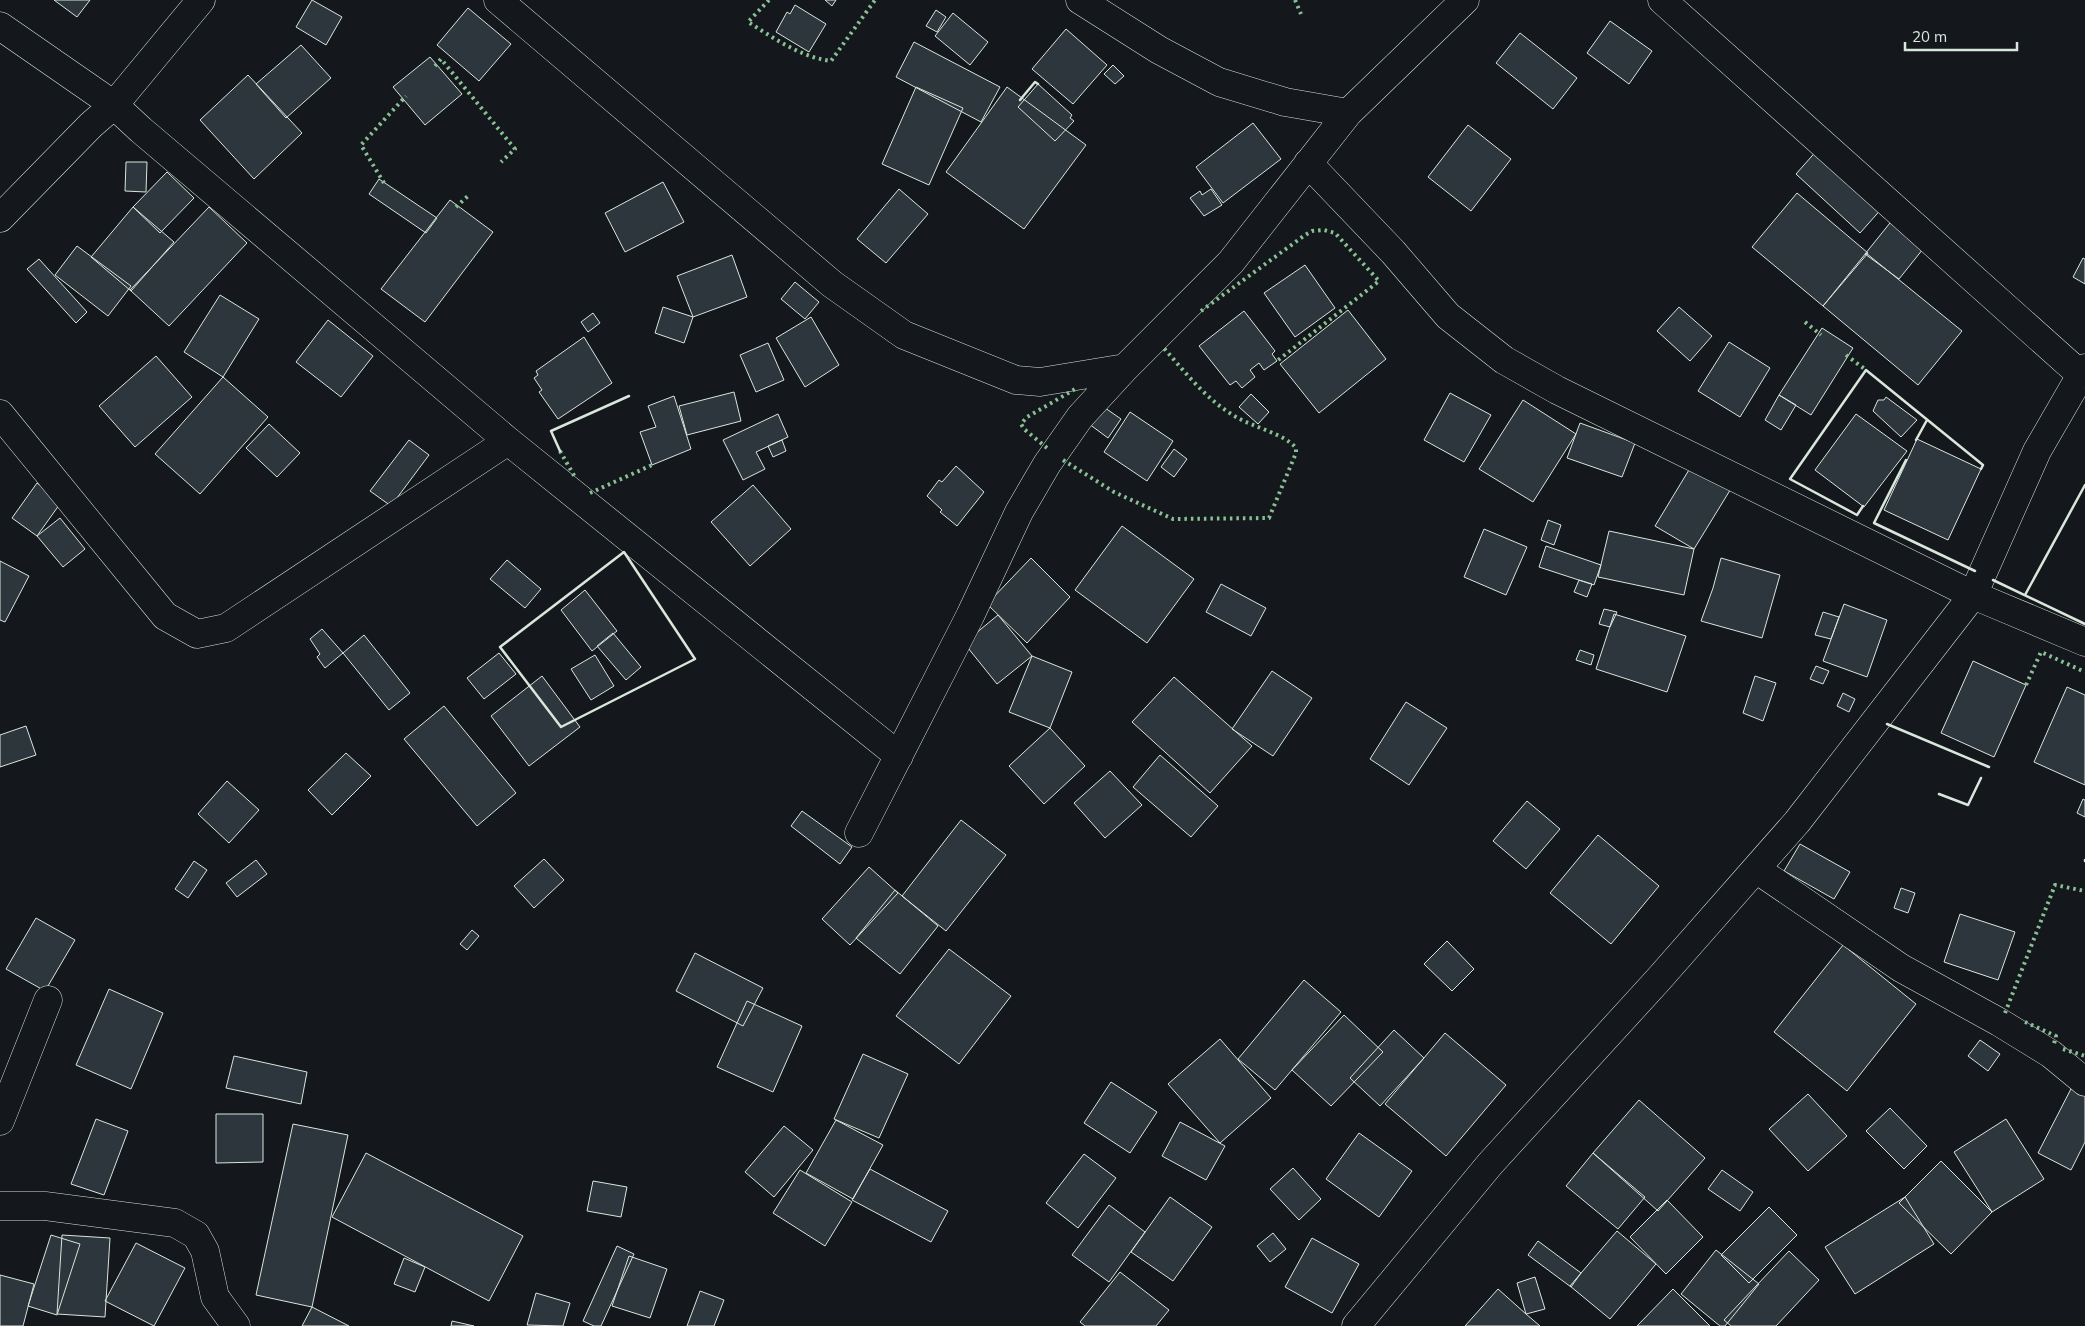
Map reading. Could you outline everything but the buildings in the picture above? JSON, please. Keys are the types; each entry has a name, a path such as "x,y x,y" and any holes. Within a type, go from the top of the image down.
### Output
{"street":[{"path":"0,218 91,125 114,105 201,0"},
{"path":"498,0 832,284 904,335 1016,380 1040,382 1125,368"},
{"path":"1080,0 1159,50 1219,82 1286,102 1348,113"},
{"path":"858,833 900,756 1019,512 1047,464 1080,417 1125,368 1231,262 1348,113 1465,0"},
{"path":"1356,1326 1490,1164 1797,822 1973,595 2037,451 2083,371 1662,0"},
{"path":"0,26 114,105 141,130 508,441 900,756"},
{"path":"1308,164 1393,252 1448,316 1504,360 1557,390 1973,595 2085,642"},
{"path":"0,414 165,616 197,634 226,628 508,441"},
{"path":"1756,869 1901,968 1999,1022 2051,1054 2085,1082"},
{"path":"0,1120 48,1000"},
{"path":"0,1206 45,1206 174,1223 196,1235 205,1252 215,1297 236,1326"}],"hedge":[{"path":"769,0 748,22 798,51 831,61 875,0"},
{"path":"1295,0 1301,14"},
{"path":"435,66 441,59 515,149 501,162"},
{"path":"384,183 361,145 406,96"},
{"path":"456,207 469,195"},
{"path":"1201,311 1305,235 1312,231 1324,230 1335,233 1379,281 1277,361"},
{"path":"1805,322 1821,335"},
{"path":"1063,460 1114,492 1173,519 1269,518 1296,453 1296,448 1285,439 1238,418 1216,403 1206,395 1162,346"},
{"path":"1846,355 1866,370"},
{"path":"1047,448 1024,429 1021,424 1027,417 1077,388"},
{"path":"560,451 576,479"},
{"path":"590,493 652,465"},
{"path":"2026,685 2041,652 2085,672"},
{"path":"2005,1013 2055,885 2085,891"},
{"path":"2025,1022 2056,1036 2054,1044"},
{"path":"2063,1049 2085,1056"}],"wall":[{"path":"1020,100 1035,82 1038,84"},
{"path":"1863,506 1857,515 1790,479 1866,370 1983,465 1981,469"},
{"path":"560,451 551,431 629,396"},
{"path":"1916,440 1927,420"},
{"path":"1906,460 1874,523 1975,571"},
{"path":"2025,595 2085,485"},
{"path":"624,552 695,659 561,727 500,647 624,552"},
{"path":"1993,580 2085,624"},
{"path":"1887,724 1989,767"},
{"path":"1939,794 1968,805 1981,778"}]}
